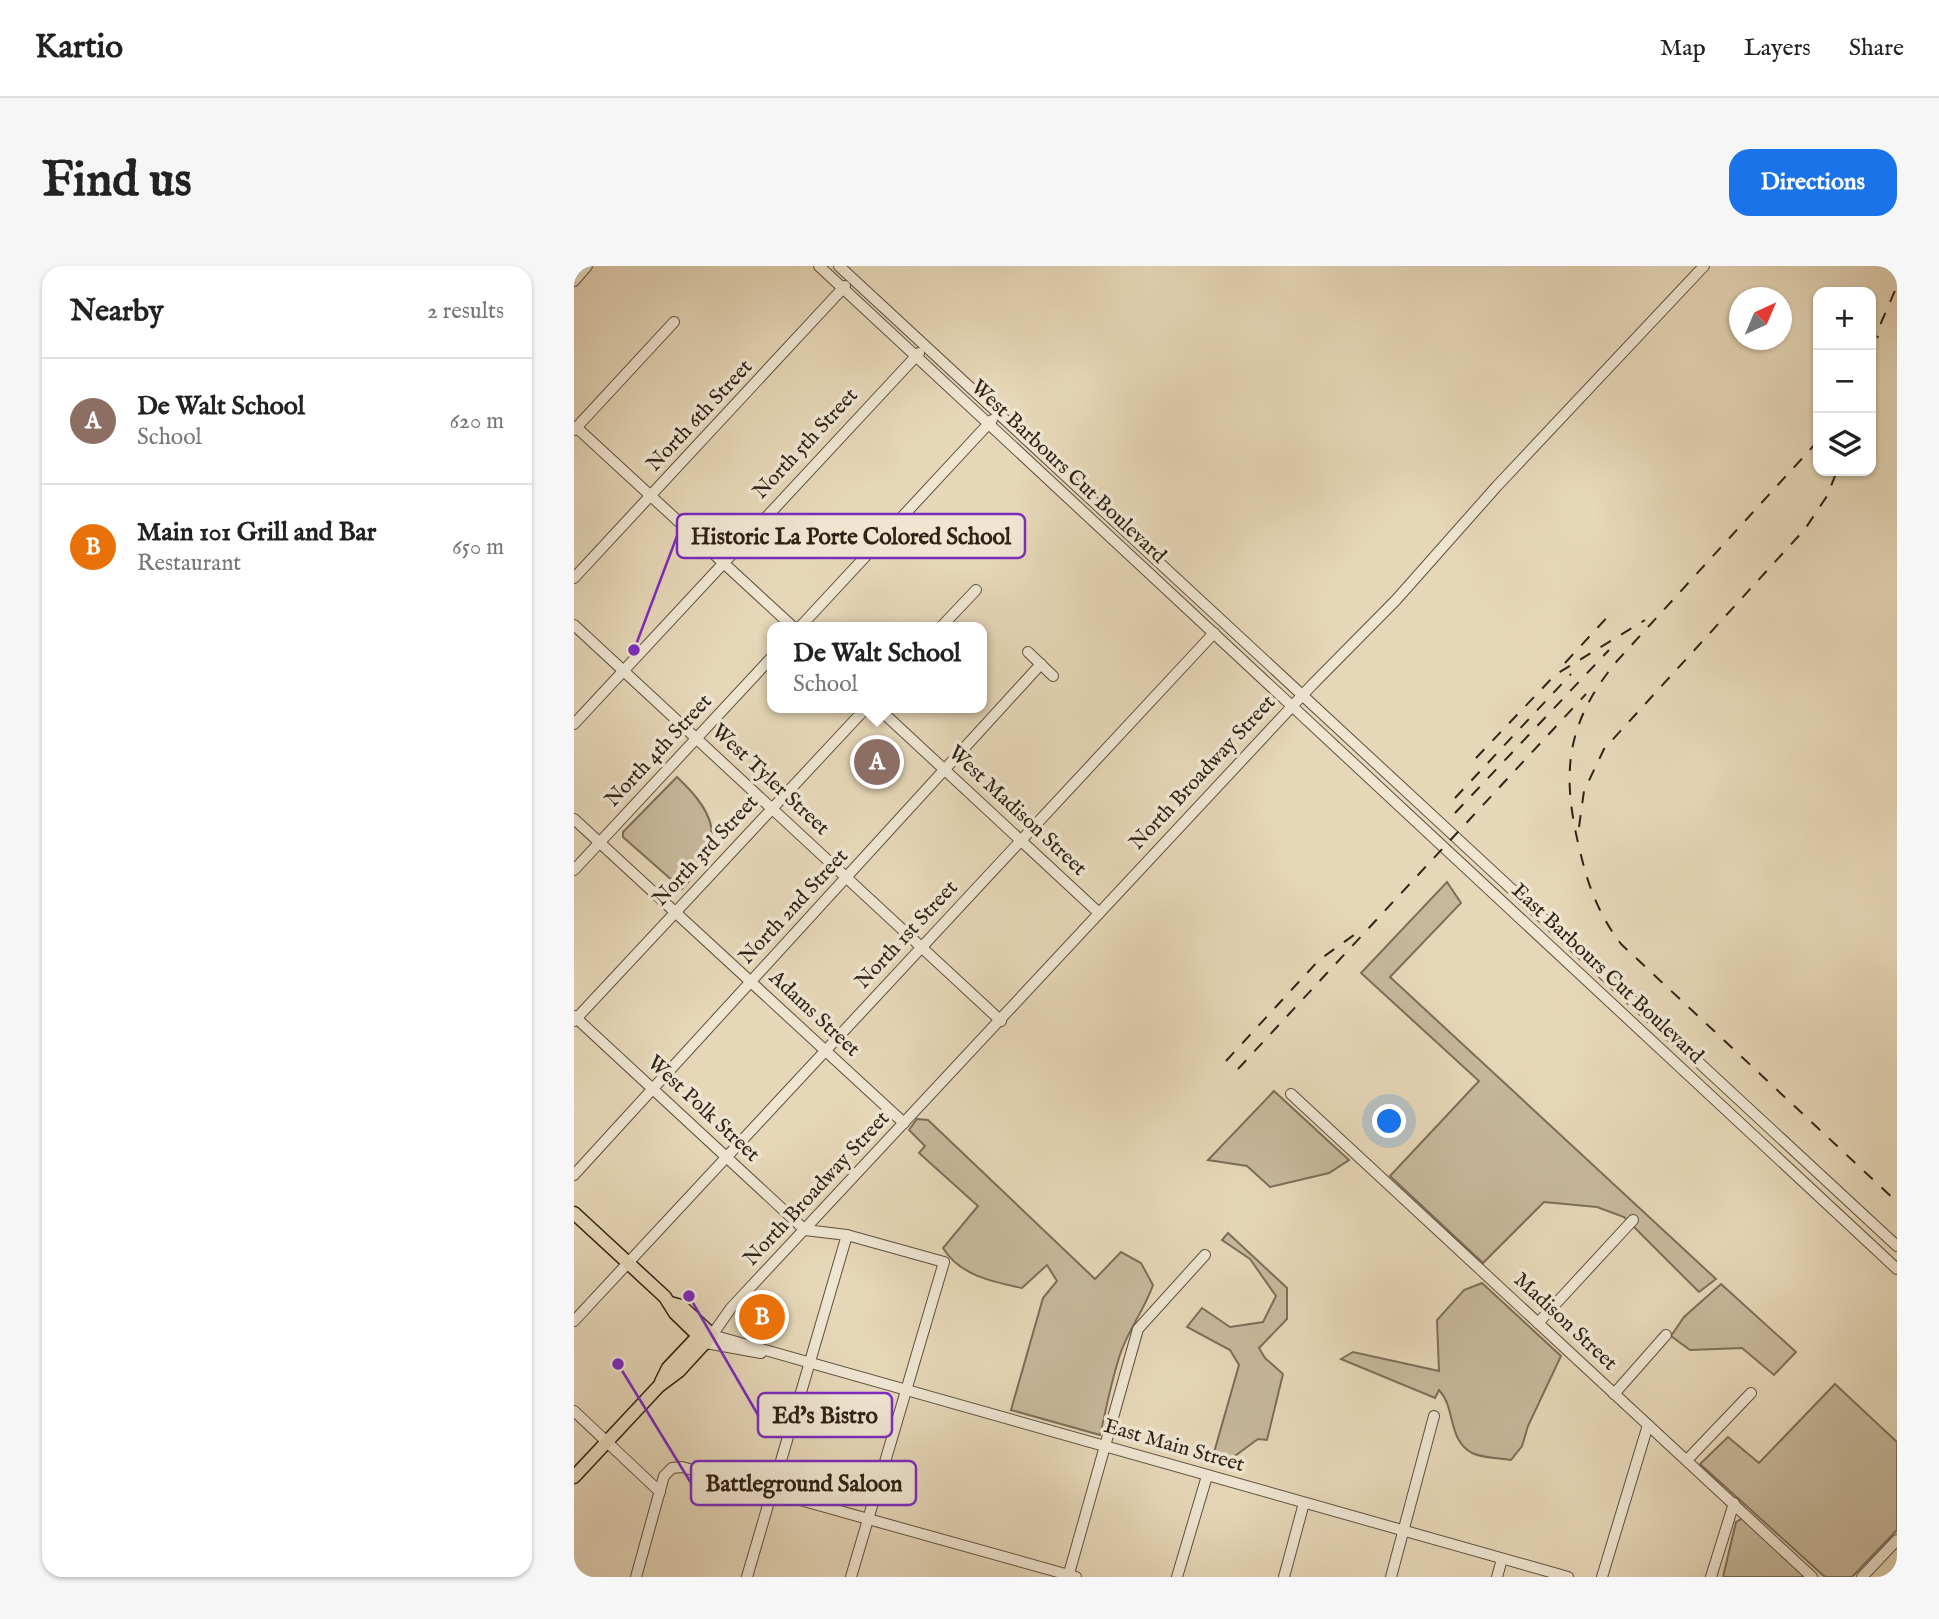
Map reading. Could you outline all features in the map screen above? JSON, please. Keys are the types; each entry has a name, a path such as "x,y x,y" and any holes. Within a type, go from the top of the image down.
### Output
{"main road":[{"path":"574,1213 670,1303 681,1306 705,1335 668,1368 659,1386 574,1477"}],"street":[{"path":"574,281 587,266"},
{"name":"West Barbours Cut Boulevard","path":"819,266 1292,706"},
{"name":"West Barbours Cut Boulevard","path":"839,266 1303,695"},
{"name":"North Broadway Street","path":"705,1335 1292,706 1404,592 1497,486 1704,266"},
{"name":"North 6th Street","path":"574,578 852,278"},
{"path":"674,322 575,429 788,622"},
{"name":"North 5th Street","path":"574,724 925,346"},
{"path":"805,622 997,414"},
{"path":"1065,496 1075,486"},
{"path":"1113,541 1124,531"},
{"path":"946,622 976,590"},
{"name":"West Tyler Street","path":"574,625 1000,1021"},
{"name":"North 1st Street","path":"574,1321 1214,633"},
{"path":"1028,652 1053,676"},
{"name":"North 4th Street","path":"574,870 767,662"},
{"name":"North 2nd Street","path":"574,1175 1041,664"},
{"name":"East Barbours Cut Boulevard","path":"1303,695 1895,1244"},
{"name":"East Barbours Cut Boulevard","path":"1292,706 1897,1269"},
{"name":"North 3rd Street","path":"575,1018 861,713"},
{"name":"West Madison Street","path":"883,713 1099,913"},
{"path":"1419,825 1430,813"},
{"name":"Adams Street","path":"574,819 904,1123"},
{"path":"1539,936 1550,923"},
{"name":"West Polk Street","path":"575,1018 805,1230"},
{"path":"1683,1071 1695,1059"},
{"name":"Madison Street","path":"1291,1094 1812,1577"},
{"path":"1796,1175 1807,1163"},
{"path":"1538,1323 1633,1220"},
{"path":"805,1230 847,1235 944,1262 851,1577"},
{"path":"747,1577 847,1235"},
{"path":"1881,1254 1895,1244"},
{"path":"636,1577 664,1476 672,1468 682,1467 1071,1576 1104,1446 1138,1329 1205,1255"},
{"name":"East Main Street","path":"705,1335 1568,1577"},
{"path":"1614,1394 1666,1335"},
{"path":"1688,1460 1751,1392"},
{"path":"574,1410 660,1492"},
{"path":"1391,1577 1434,1416"},
{"path":"1602,1577 1648,1425"},
{"path":"1177,1577 1207,1476"},
{"path":"1284,1577 1304,1503"},
{"path":"1711,1577 1734,1503"},
{"path":"1862,1577 1897,1539"},
{"path":"1497,1577 1503,1559"}],"shaded area":[{"path":"677,777 702,806 712,832 705,859 682,889 623,837 623,832"},
{"path":"1447,882 1461,903 1390,977 1716,1279 1699,1292 1624,1217 1597,1207 1544,1202 1483,1263 1390,1176 1479,1081 1361,973"},
{"path":"1274,1091 1349,1160 1329,1173 1270,1187 1247,1166 1208,1160"},
{"path":"917,1119 928,1120 1095,1279 1121,1252 1141,1263 1153,1285 1122,1349 1100,1435 1011,1410 1043,1298 1057,1281 1047,1265 1022,1288 1011,1286 967,1271 950,1257 943,1248 978,1206 919,1153 925,1146 909,1130"},
{"path":"1228,1233 1287,1288 1287,1319 1259,1348 1265,1358 1283,1374 1267,1440 1258,1439 1232,1458 1211,1463 1239,1365 1230,1350 1187,1327 1202,1308 1230,1327 1263,1322 1276,1296 1250,1259 1222,1240"},
{"path":"1482,1283 1561,1356 1528,1426 1522,1446 1511,1460 1476,1455 1464,1447 1455,1432 1448,1405 1439,1390 1435,1398 1341,1359 1353,1352 1439,1371 1437,1320 1464,1290"},
{"path":"1721,1284 1796,1352 1774,1375 1742,1348 1690,1350 1671,1336 1684,1317"},
{"path":"1835,1384 1897,1442 1897,1530 1852,1577 1825,1577 1700,1464 1728,1437 1759,1463"},
{"path":"1743,1518 1806,1577 1723,1577 1736,1522"}],"railway":[{"path":"1876,334 1897,286"},
{"path":"1874,350 1878,336"},
{"path":"1813,446 1617,661 1600,684 1577,728 1572,751 1570,798 1580,851 1591,888 1600,911 1621,944 1897,1202"},
{"path":"1579,827 1584,791 1604,749 1805,529 1827,496 1835,476"},
{"path":"1565,663 1612,612"},
{"path":"1476,758 1555,675 1645,620"},
{"path":"1455,813 1609,650"},
{"path":"1455,798 1571,674"},
{"path":"1238,1069 1586,694"},
{"path":"1226,1061 1319,960 1354,935"}],"place":[{"name":"Historic La Porte Colored School","path":"634,650"},
{"name":"De Walt School","path":"877,762"},
{"name":"Ed's Bistro","path":"689,1296"},
{"name":"Main 101 Grill and Bar","path":"762,1317"},
{"name":"Battleground Saloon","path":"618,1364"}]}
